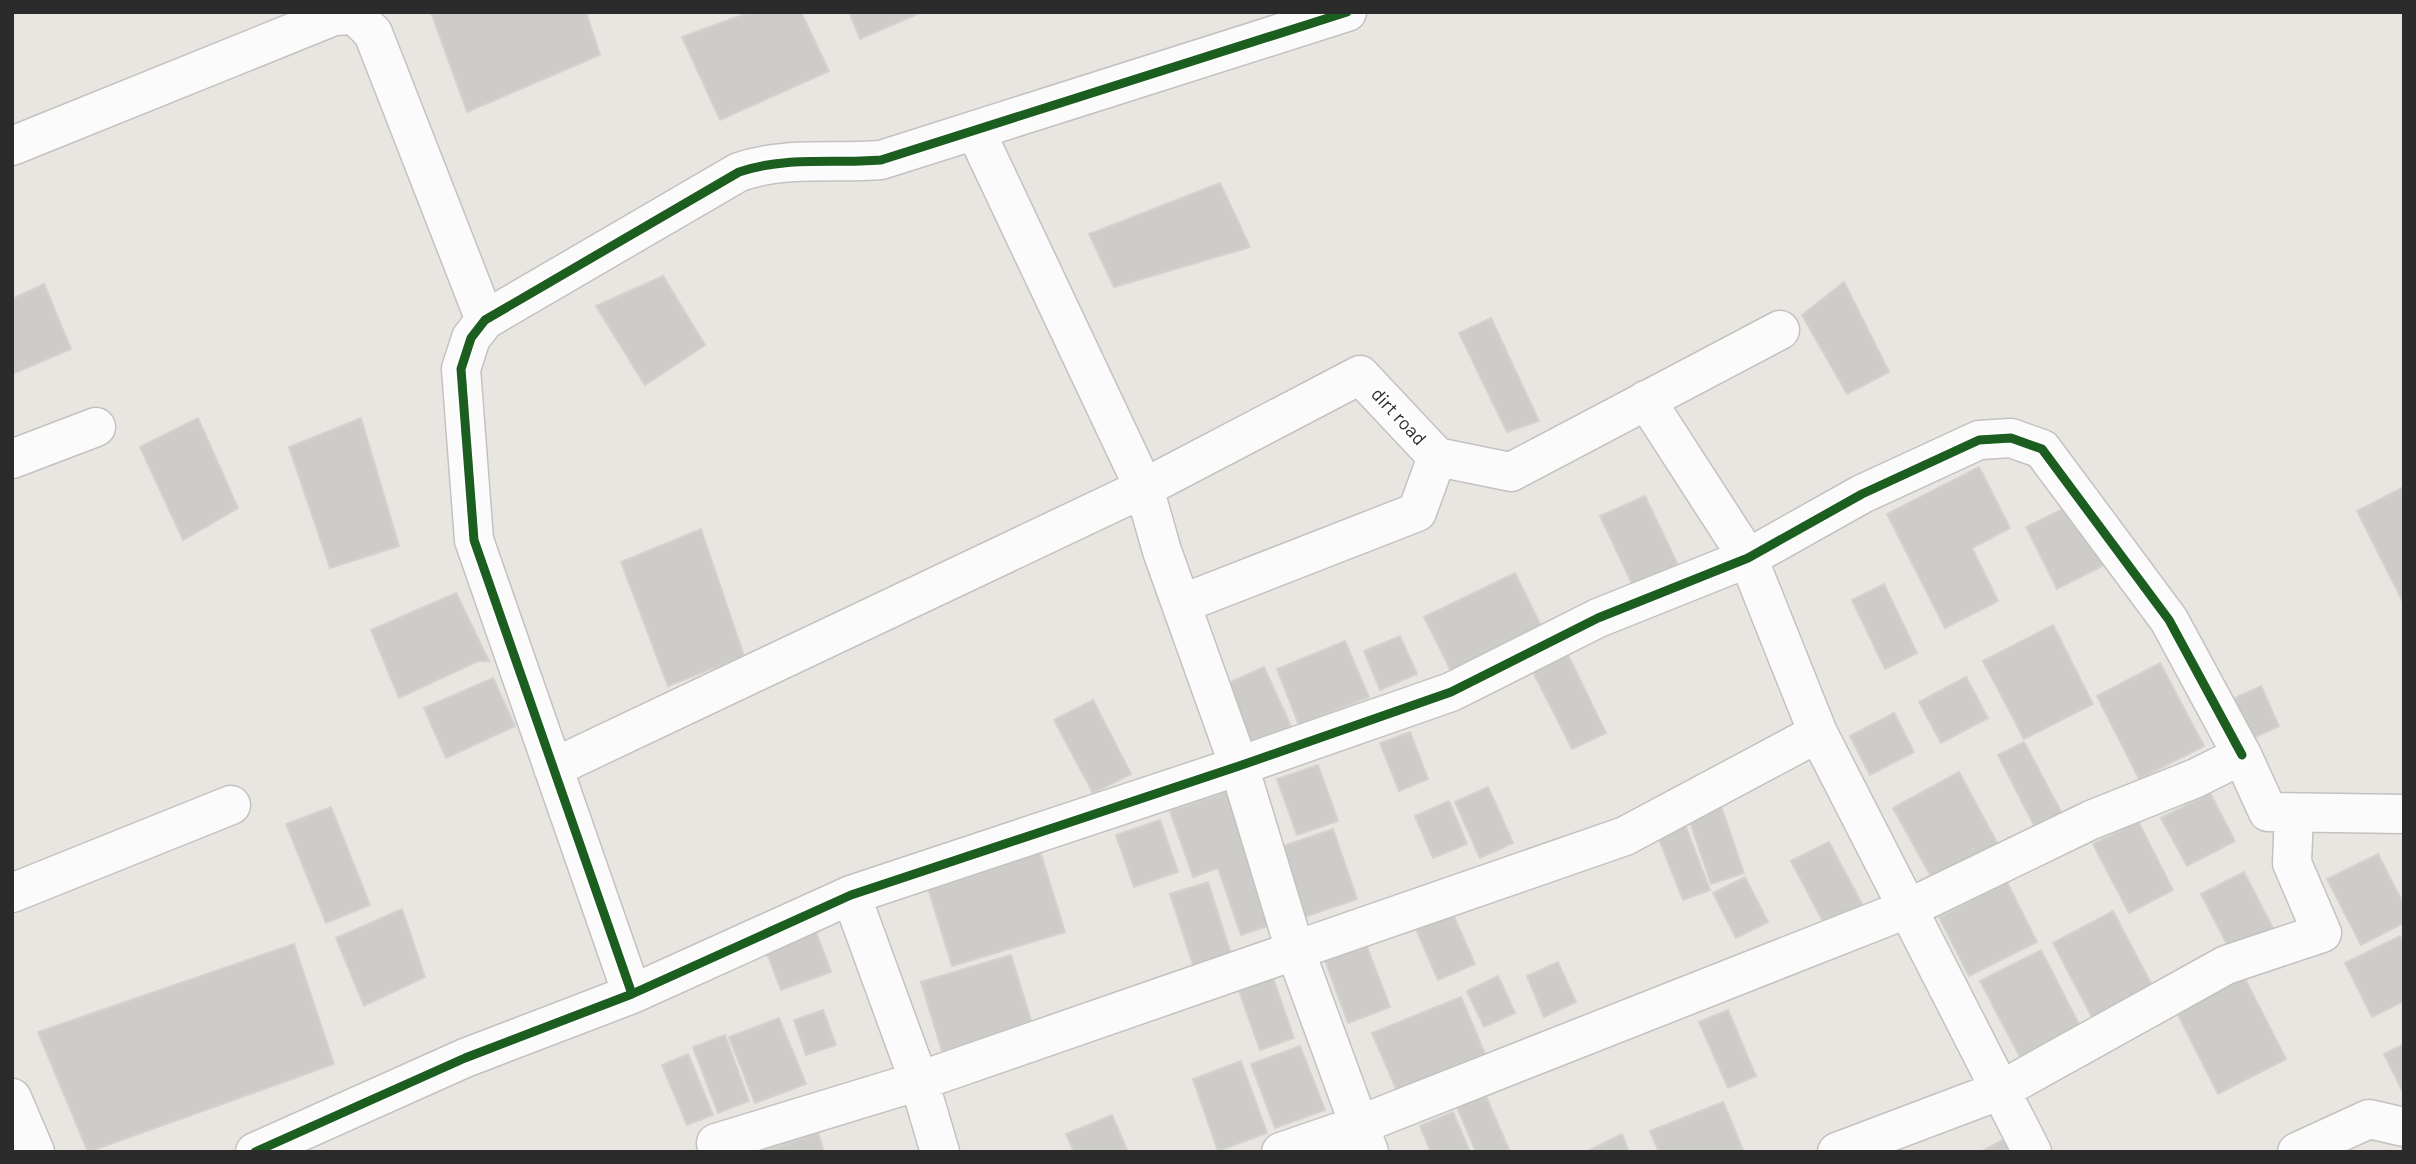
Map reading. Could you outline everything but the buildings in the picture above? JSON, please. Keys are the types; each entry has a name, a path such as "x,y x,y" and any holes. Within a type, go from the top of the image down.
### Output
{"street":[{"path":"632,994 474,540 461,369 471,338 485,320 739,172 762,164 801,159 848,163 881,160 1347,12"},
{"path":"12,146 334,16 355,15 373,33 485,320"},
{"path":"975,131 1144,488 1181,604 1239,766 1295,950 1364,1138"},
{"path":"1181,604 1417,512 1437,457 1511,472 1780,330"},
{"name":"dirt road","path":"1144,488 1360,375 1437,457"},
{"path":"1646,400 1748,558 1818,733 2032,1152"},
{"path":"12,459 96,427"},
{"path":"255,1152 465,1058 632,994 851,895 1239,766 1451,692 1598,618 1748,558 1862,494 1979,440 2011,438 2042,449 2169,620 2242,755 2269,812 2404,814"},
{"path":"553,768 1144,488"},
{"path":"716,1143 919,1081 1625,836 1818,733"},
{"path":"1281,1152 1364,1138 1909,908 2091,820 2196,778 2242,755"},
{"path":"12,894 231,805"},
{"path":"1837,1152 2001,1090 2226,965 2322,933 2292,863 2294,813"},
{"path":"851,895 919,1081 940,1152"},
{"path":"12,1098 27,1150"},
{"path":"2297,1152 2369,1119 2404,1128"}],"cycle path":[{"path":"632,994 474,540 461,369 471,338 485,320 739,172 792,162 881,160 1347,12"},
{"path":"255,1152 465,1058 632,994 851,895 1239,766 1451,692 1598,618 1748,558 1862,494 1979,440 2011,438 2042,449 2169,620 2242,755"}]}
